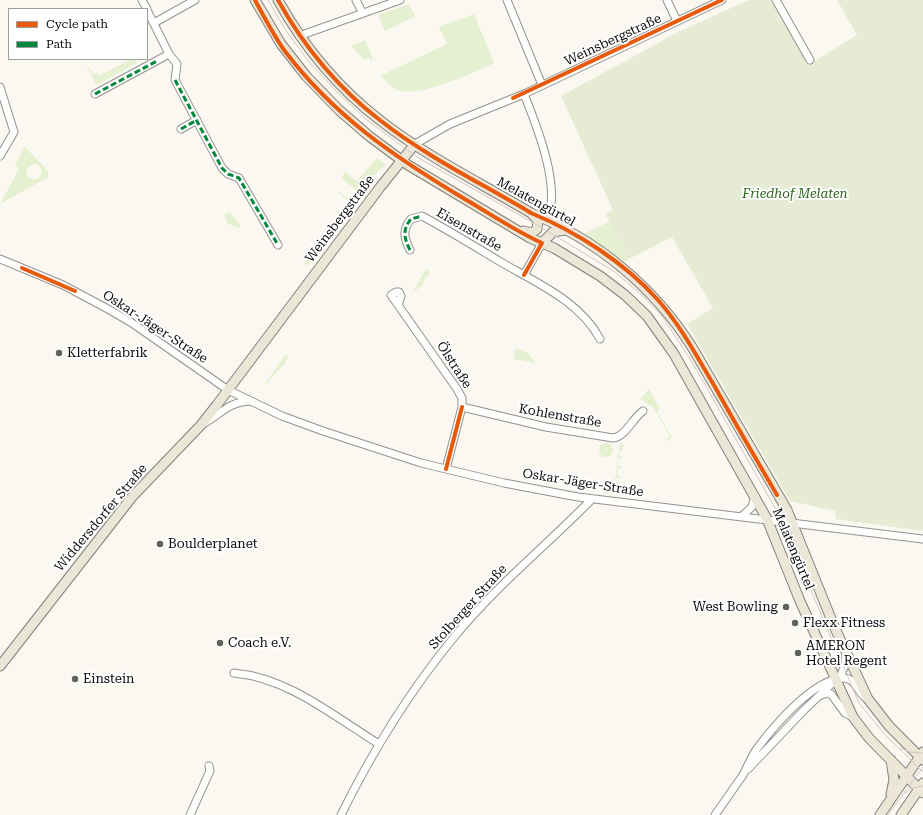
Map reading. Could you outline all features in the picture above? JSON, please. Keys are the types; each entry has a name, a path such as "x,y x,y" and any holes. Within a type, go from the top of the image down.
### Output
{"main road":[{"name":"Melatengürtel","path":"255,0 281,44 313,84 360,128 401,160 520,231 600,276 625,295 647,316 674,354 767,519 800,601 853,717 869,738 906,776 922,788"},
{"name":"Melatengürtel","path":"278,0 299,36 325,69 344,89 381,121 415,144 531,213 547,219 601,252 638,280 676,323 787,510 846,652 868,699 889,726 922,757"},
{"name":"Weinsbergstraße","path":"228,390 401,160 415,144"},
{"name":"Melatengürtel","path":"520,231 532,232 537,230 538,220 531,213"},
{"name":"Melatengürtel","path":"542,243 554,232 565,230"},
{"name":"Widdersdorfer Straße","path":"0,666 132,497 201,425 228,390"},
{"path":"880,815 906,776 922,757"},
{"path":"888,802 894,780 891,760"},
{"path":"905,814 922,788"}],"street":[{"path":"154,23 195,0"},
{"path":"356,0 362,12"},
{"path":"299,36 362,12 400,0"},
{"path":"507,0 542,85"},
{"path":"667,0 677,21"},
{"name":"Weinsbergstraße","path":"415,144 450,124 524,94 722,0"},
{"path":"776,0 810,60"},
{"path":"148,11 169,54 177,64 175,80 222,168 228,174 239,178 278,245"},
{"path":"95,94 169,54"},
{"path":"0,87 14,132 0,156"},
{"path":"524,94 548,164 552,197 550,212 547,219"},
{"path":"181,129 197,120"},
{"name":"Eisenstraße","path":"410,250 404,238 405,228 411,219 422,216 524,275 577,310 593,326 600,339"},
{"path":"524,275 542,243"},
{"name":"Oskar-Jäger-Straße","path":"0,259 63,285 108,309 136,326 228,390 323,432 421,463 532,489 592,499 923,539"},
{"name":"Ölstraße","path":"398,305 458,390 462,398 462,407 446,469"},
{"path":"201,425 219,415 232,404 251,401"},
{"name":"Kohlenstraße","path":"462,407 546,427 613,438 623,433 636,416 643,411"},
{"path":"742,516 752,507 755,496"},
{"name":"Stolberger Straße","path":"341,815 362,772 396,714 456,635 508,581 592,499"},
{"path":"742,775 836,680 844,669 846,652"},
{"path":"715,815 742,775 756,750 801,701 825,682 832,669"},
{"path":"234,673 246,674 268,680 300,694 379,744"},
{"path":"825,682 848,679 868,699"},
{"path":"819,696 828,693 831,694 845,713 853,717"},
{"path":"190,815 210,771 209,766"}],"green space":[{"name":"Friedhof Melaten","path":"749,0 773,0 808,65 857,35 837,0 923,0 923,531 836,519 835,511 790,501 687,324 713,308 672,237 627,260 606,214 613,210 561,96 682,30"},
{"path":"409,4 415,16 385,31 378,15"},
{"path":"474,14 494,63 448,83 410,92 397,90 380,76 447,44 439,27"},
{"path":"365,40 373,59 371,60 368,57 365,61 351,46"},
{"path":"84,60 93,74 97,72 99,76 129,60 135,60 137,63 96,85"},
{"path":"25,147 48,171 48,177 0,204 19,169 15,164","holes":["36,164 40,166 42,173 38,179 31,179 27,176 26,171 30,165"]},
{"path":"377,158 387,165 381,168 366,185 360,182 359,184 365,189 362,192 359,192 341,178 345,172 357,181"},
{"path":"339,192 352,201 353,204 308,266 304,263 350,202 338,193"},
{"path":"230,212 241,226 238,228 227,223 224,215"},
{"path":"610,221 627,260 625,262 582,235"},
{"path":"426,269 430,272 423,282 424,284 412,293"},
{"path":"516,348 528,353 536,363 513,359"},
{"path":"286,354 289,358 265,384"},
{"path":"649,389 660,409 657,411 672,438 667,441 665,440 670,437 654,408 640,399"},
{"path":"620,442 623,445 623,450 620,450 619,456 622,456 622,458 619,457 618,466 621,466 621,468 618,468 617,476 620,478 616,478 616,482 623,483 616,483 615,487 623,488 619,491 614,490"},
{"path":"603,443 609,443 613,447 613,453 609,457 603,457 599,453 599,447"}],"tram line":[{"path":"268,0 285,29 309,62 337,92 367,120 417,157 539,226 615,272 644,297 662,316 692,362 778,513 859,703 886,736 923,772"},
{"path":"900,748 910,752 923,753"},
{"path":"888,815 923,767"},
{"path":"905,793 912,788 923,786"}],"marked path":[{"path":"95,94 157,61"},
{"path":"175,80 222,168 228,174 239,178 278,245"},
{"path":"181,129 197,120"},
{"path":"410,250 405,238 406,227 411,219 422,216"}],"cycle path":[{"path":"255,0 272,32 284,50 303,74 344,115 389,150 437,182 502,222 542,243 524,275"},
{"path":"278,0 299,34 323,66 350,95 381,121 454,169 531,213 566,229 583,239 631,273 645,286 674,320 688,342 777,495"},
{"path":"513,98 722,0"},
{"path":"22,268 75,291"},
{"path":"446,469 462,407"}],"place":[{"name":"Kletterfabrik","path":"59,353"},
{"name":"Boulderplanet","path":"160,544"},
{"name":"West Bowling","path":"786,607"},
{"name":"Flexx Fitness","path":"795,623"},
{"name":"Coach e.V.","path":"220,643"},
{"name":"AMERON Hotel Regent","path":"798,653"},
{"name":"Einstein","path":"75,679"}]}
